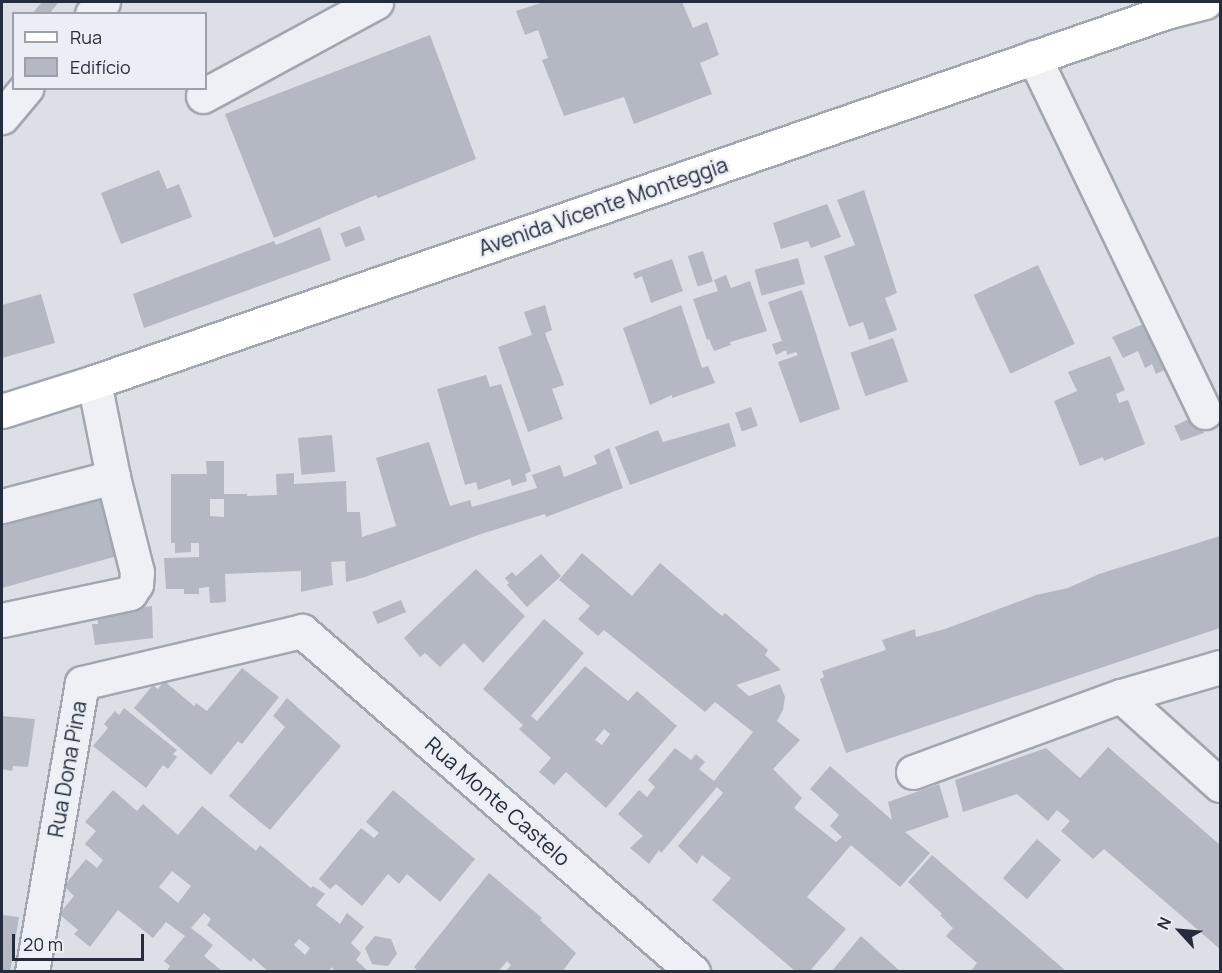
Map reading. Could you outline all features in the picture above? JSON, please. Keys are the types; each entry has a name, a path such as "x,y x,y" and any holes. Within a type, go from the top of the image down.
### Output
{"main road":[{"name":"Avenida Vicente Monteggia","path":"2,411 94,382 1166,12 1205,2"}],"street":[{"path":"203,96 376,2"},
{"path":"1034,57 1205,412"},
{"path":"2,117 24,90"},
{"path":"2,620 130,593 136,584 137,572 113,477 94,382"},
{"path":"2,506 113,477"},
{"name":"Rua Dona Pina","path":"32,972 82,683 302,631"},
{"name":"Rua Monte Castelo","path":"302,631 693,972"},
{"path":"913,772 1121,696 1221,667"},
{"path":"1121,696 1221,785"}],"building":[{"path":"42,2 59,2 51,12 34,12"},
{"path":"544,2 682,2 693,28 707,22 719,55 700,63 712,94 634,124 624,97 564,116 542,60 548,58 538,30 525,35 516,11"},
{"path":"430,35 476,159 378,198 376,195 274,238 225,114"},
{"path":"159,170 167,189 179,184 192,217 121,244 101,193"},
{"path":"864,190 897,293 885,298 897,330 869,340 863,322 849,327 824,256 855,245 837,200"},
{"path":"827,204 841,237 811,248 808,241 781,249 773,223"},
{"path":"360,226 365,240 345,247 340,233"},
{"path":"320,227 331,260 144,328 133,294 274,241 276,245"},
{"path":"703,251 713,281 698,286 688,256"},
{"path":"798,258 805,284 762,296 755,270"},
{"path":"672,259 683,291 651,303 642,276 635,279 633,273"},
{"path":"1038,265 1075,344 1010,374 974,295"},
{"path":"726,275 731,288 750,281 767,331 730,342 731,345 714,351 709,339 707,340 693,299 718,291 714,280"},
{"path":"802,290 840,409 800,423 778,362 798,355 796,352 787,355 786,350 776,355 772,344 782,341 768,302"},
{"path":"41,294 55,343 2,358 2,305"},
{"path":"545,305 552,330 545,333 564,385 552,389 563,419 528,432 498,347 532,335 524,312"},
{"path":"681,305 702,368 708,366 715,383 672,398 672,395 650,405 623,328"},
{"path":"1148,322 1170,367 1156,374 1152,364 1145,368 1138,351 1123,358 1112,337"},
{"path":"893,338 908,381 865,396 850,353"},
{"path":"1110,356 1125,390 1116,394 1119,403 1128,400 1145,444 1104,461 1103,457 1080,466 1054,401 1077,391 1068,372"},
{"path":"486,375 490,387 501,384 531,471 525,474 527,481 512,486 510,479 478,490 476,482 465,485 437,389"},
{"path":"751,407 758,426 742,432 735,413"},
{"path":"1195,416 1204,433 1181,441 1174,426"},
{"path":"729,423 736,446 630,485 615,447 658,430 663,442"},
{"path":"332,435 335,472 301,475 298,438"},
{"path":"429,442 450,506 470,500 472,507 537,488 532,475 560,465 564,477 597,464 594,456 609,448 623,488 546,517 545,514 481,534 346,582 345,561 331,562 333,585 301,592 301,571 225,574 226,602 210,603 209,587 199,588 199,594 184,594 184,589 166,589 164,558 199,557 199,543 191,543 191,552 175,553 175,543 171,543 171,474 207,474 206,461 224,461 224,494 247,494 247,496 277,495 276,474 294,473 294,484 346,481 347,512 360,512 362,537 396,526 376,458","holes":["210,499 224,499 224,517 210,516"]},
{"path":"110,490 128,553 2,588 2,520"},
{"path":"1220,536 1220,628 846,753 820,679 824,677 822,671 886,650 882,640 915,629 916,637 945,629 1036,595 1068,588 1099,574"},
{"path":"582,553 632,596 660,563 722,616 725,613 768,650 765,655 781,670 736,685 749,696 780,684 785,697 783,710 777,721 800,740 773,769 802,798 794,808 836,842 842,837 830,826 839,815 810,789 830,766 892,820 888,802 939,784 949,817 905,832 930,853 900,887 851,845 807,897 846,929 809,972 796,972 712,900 731,878 702,855 697,864 678,846 723,793 717,787 649,864 630,848 643,836 618,814 639,790 647,797 655,787 648,780 675,748 691,760 696,754 705,762 699,769 714,781 753,732 715,702 705,712 604,630 598,636 578,619 590,606 559,580"},
{"path":"541,554 561,576 527,607 507,585 509,583 505,578 512,572 516,576"},
{"path":"476,569 525,616 483,663 464,643 440,667 425,653 420,657 404,638"},
{"path":"401,600 406,612 378,624 372,612"},
{"path":"152,606 153,638 95,645 92,624 98,624 97,614"},
{"path":"544,619 584,653 531,716 537,721 585,666 628,701 637,691 677,726 606,808 566,772 554,785 539,772 551,758 519,729 523,725 483,689","holes":["604,729 610,734 602,745 595,740"]},
{"path":"242,668 279,697 242,744 238,741 211,775 134,708 153,685 158,689 164,681 194,706 196,703 207,711"},
{"path":"287,698 341,746 270,830 229,796 285,727 273,716"},
{"path":"124,708 177,750 173,754 177,757 168,769 163,765 146,788 93,746 108,728 104,724 115,711 119,715"},
{"path":"2,716 35,719 28,767 13,766 12,771 2,769"},
{"path":"1108,747 1220,845 1220,949 1104,849 1093,859 1061,831 1070,821 1057,810 1048,821 1017,794 963,812 955,780 1046,748 1080,778"},
{"path":"113,790 137,811 143,804 178,835 202,806 256,851 260,845 311,888 313,886 325,894 316,905 340,924 347,913 364,927 351,943 361,953 356,960 369,972 334,972 332,967 328,972 269,972 253,958 251,962 207,925 211,919 204,913 191,928 213,945 204,956 223,972 166,972 170,966 164,961 185,936 166,922 153,938 118,910 90,947 74,934 78,930 59,914 74,896 64,886 86,859 97,868 103,860 85,844 96,831 85,822","holes":["172,871 191,886 178,903 159,887","299,939 310,948 305,955 294,945"]},
{"path":"393,790 475,859 440,902 407,874 399,884 388,874 362,906 336,884 330,889 319,879 361,828 374,838 379,833 366,822"},
{"path":"1037,839 1061,860 1027,899 1003,878"},
{"path":"932,855 1067,972 970,972 977,963 946,936 953,928 940,915 942,914 908,882"},
{"path":"489,873 542,918 540,920 576,953 562,972 505,972 511,965 507,961 498,972 419,972 414,967"},
{"path":"2,915 19,917 10,972 2,972"},
{"path":"375,936 391,939 397,954 388,966 372,964 365,948"},
{"path":"861,936 901,972 831,972"}]}
